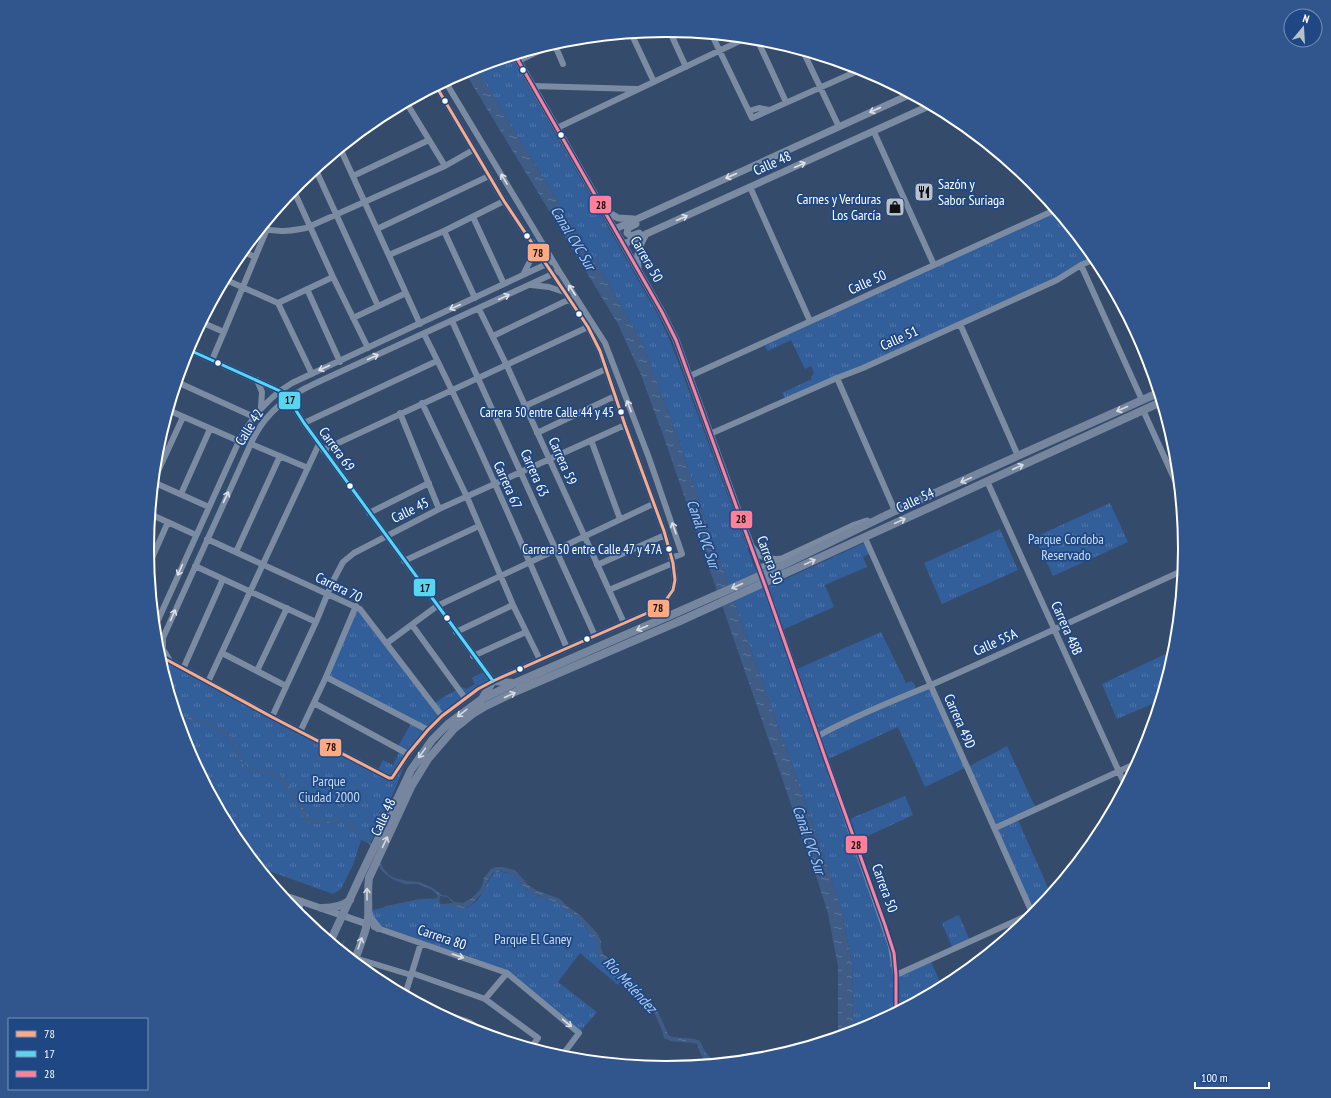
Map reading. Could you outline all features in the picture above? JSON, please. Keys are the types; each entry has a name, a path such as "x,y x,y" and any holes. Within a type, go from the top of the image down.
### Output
{"main road":[{"name":"Calle 54","path":"680,621 895,511 1153,395"},
{"name":"Calle 54","path":"678,612 865,538 1156,404"},
{"name":"Calle 48","path":"451,727 482,699 515,683 678,612"},
{"name":"Calle 48","path":"332,937 350,899 365,876 410,770 432,740 484,707 517,691 680,621"},
{"path":"482,699 492,681 515,683"},
{"name":"Calle 48","path":"356,957 367,924 368,911 365,876"},
{"path":"322,908 334,908 350,899"},
{"path":"368,911 370,918 378,928"}],"street":[{"path":"672,37 686,67"},
{"path":"633,38 654,82"},
{"path":"714,39 752,118 851,72"},
{"path":"557,128 737,42"},
{"path":"760,46 786,102"},
{"path":"557,49 563,64"},
{"path":"806,56 839,126"},
{"name":"Carrera 50","path":"517,59 624,244 676,340 752,546 894,953 896,1006"},
{"path":"449,86 559,271 594,324 608,350 649,458 682,554 672,561 609,590"},
{"path":"533,86 639,89"},
{"path":"165,659 300,732 388,778 392,778 408,754 428,730 442,716 465,698 492,681 661,607 673,590 675,580 665,535 600,351 588,327 504,201 438,90"},
{"name":"Calle 48","path":"615,229 903,96"},
{"path":"409,107 445,166"},
{"path":"749,111 759,108 769,110"},
{"name":"Calle 48","path":"624,244 926,108"},
{"path":"874,132 934,265"},
{"path":"353,176 429,140"},
{"path":"266,228 285,232 308,227 445,166 473,150"},
{"path":"342,153 420,324"},
{"path":"318,174 378,306"},
{"path":"377,229 489,176"},
{"path":"750,188 810,321"},
{"path":"295,195 308,227 368,348"},
{"path":"389,256 504,201"},
{"path":"603,208 618,218 636,219"},
{"name":"Calle 50","path":"690,376 1051,212"},
{"path":"648,214 645,220 628,228 627,233 628,235 633,236 650,229 654,230"},
{"path":"473,217 504,284"},
{"path":"444,231 475,298"},
{"path":"212,360 243,288 262,233"},
{"path":"640,274 637,257 646,234"},
{"path":"523,275 531,259 532,242"},
{"path":"248,254 255,257"},
{"name":"Calle 42","path":"158,618 239,441 254,416 261,408 280,391 292,383 340,362 553,261"},
{"name":"Calle 51","path":"710,434 863,368 1057,280 1089,262"},
{"path":"1081,265 1142,400"},
{"path":"539,267 548,269 548,274 545,278"},
{"name":"Calle 42","path":"162,640 256,434 265,420 288,398 316,383 559,271"},
{"path":"278,303 333,277"},
{"path":"229,282 278,303 312,374"},
{"path":"529,285 549,287 560,290 568,296"},
{"path":"307,289 340,362"},
{"path":"353,318 406,293"},
{"path":"493,336 568,296"},
{"name":"Carrera 59","path":"479,309 507,366 624,623"},
{"name":"Carrera 63","path":"452,321 594,636"},
{"path":"206,324 224,332"},
{"path":"960,324 1018,456"},
{"path":"208,682 308,468 321,447 507,366 588,327"},
{"name":"Carrera 67","path":"424,334 495,484 567,648"},
{"name":"Carrera 69","path":"193,352 280,391 288,398 321,447 492,681"},
{"path":"304,423 437,361"},
{"path":"525,406 606,369"},
{"path":"837,378 895,511"},
{"path":"257,380 262,392 261,408"},
{"path":"181,384 254,416"},
{"path":"537,433 615,396"},
{"path":"422,403 467,497 499,576 540,660"},
{"path":"1143,410 1172,473"},
{"path":"172,412 239,441"},
{"path":"400,413 439,509"},
{"path":"160,466 183,417"},
{"name":"Calle 45","path":"272,717 343,562 354,552 439,509 625,425"},
{"path":"181,494 210,429"},
{"path":"591,440 620,519"},
{"path":"251,444 308,468"},
{"path":"236,552 280,456"},
{"name":"Carrera 48B","path":"988,481 1123,780"},
{"path":"369,513 429,483"},
{"path":"158,484 209,507"},
{"path":"388,643 437,606 653,504"},
{"name":"Calle 54","path":"759,568 855,525 895,511"},
{"path":"155,516 196,535"},
{"path":"154,553 168,522"},
{"path":"404,561 479,526"},
{"path":"597,565 665,535"},
{"name":"Carrera 49D","path":"865,538 1031,908"},
{"name":"Carrera 70","path":"207,539 356,606 363,612 388,643 442,716"},
{"path":"752,546 755,551 765,558 777,560 782,559"},
{"path":"195,566 316,622"},
{"name":"Calle 55A","path":"818,736 880,706 930,685 1177,573"},
{"path":"182,669 223,579"},
{"path":"456,632 513,605"},
{"path":"300,732 356,606"},
{"path":"257,671 286,608"},
{"path":"412,625 465,698"},
{"path":"473,656 526,632"},
{"path":"163,636 164,653 172,663"},
{"path":"222,653 286,686"},
{"path":"326,676 428,730"},
{"path":"314,703 408,754"},
{"path":"995,828 1129,767"},
{"name":"Carrera 80","path":"290,897 507,973 579,1033 566,1051"},
{"path":"300,907 302,901"},
{"path":"896,975 1016,922"},
{"path":"406,990 422,943"},
{"path":"364,962 411,974 485,999 538,1038 534,1044"},
{"path":"485,999 507,973"}],"green space":[{"path":"513,60 658,315 671,343 754,566 766,588 866,542 872,553 863,557 867,567 825,585 834,607 782,630 795,670 881,632 906,683 912,681 917,690 930,685 968,767 1007,746 1036,809 1017,818 1049,889 1031,908 967,767 925,787 898,727 826,760 847,820 905,796 913,815 855,842 885,925 896,974 930,959 939,981 892,1008 855,1024 853,1020 852,963 842,913 824,855 671,420 642,342 608,283 479,73"},
{"path":"1051,212 1072,237 1089,262 1057,280 786,400 782,393 812,379 811,377 814,373 811,366 805,369 791,340 768,351 763,343"},
{"name":"Parque Cordoba Reservado","path":"1110,503 1128,542 1053,576 1035,537"},
{"path":"1000,529 1018,570 942,604 924,563"},
{"name":"Parque Ciudad 2000","path":"356,606 433,704 462,687 466,689 475,684 472,678 485,671 493,681 442,716 408,754 396,787 370,844 361,840 353,865 341,889 333,894 267,870 259,861 222,805 192,745 171,682 165,659 377,772 383,760 393,765 400,750 397,748 412,722 326,677"},
{"path":"1167,653 1153,703 1117,719 1102,684"},
{"name":"Parque El Caney","path":"498,871 513,874 525,889 558,903 577,918 597,942 597,948 604,962 611,966 623,979 618,985 580,953 558,982 597,1012 579,1033 507,973 378,928 368,911 418,900 437,899 440,905 451,905 463,908 470,906 480,897 493,874"},
{"path":"959,915 970,941 953,949 942,923"}],"water":[{"name":"Canal CVC Sur","path":"479,73 608,283 642,342 671,420 824,855 842,913 852,964 853,1020 855,1024 838,1031 838,966 828,914 819,885 663,435 641,375 618,324 468,77"},
{"path":"189,717 201,720 226,732 234,740 242,760 250,770 267,770 278,773 298,797 307,817 313,821 338,819 349,821 359,833 370,840 375,854 384,869 389,875 395,878 419,882 433,888 442,895 448,896 454,902 463,903 472,898 480,890 484,878 491,869 502,867 515,870 528,885 536,890 560,899 581,916 597,933 601,941 603,954 615,963 619,970 638,986 656,1008 668,1035 700,1041 707,1054 713,1059 704,1059 697,1044 671,1041 664,1038 653,1010 645,1003 635,989 599,956 597,942 578,919 558,903 525,889 513,874 501,871 493,873 483,892 471,905 463,908 457,908 451,905 443,906 438,904 438,895 432,890 418,884 405,884 394,880 382,871 373,855 368,841 347,823 339,821 321,824 307,823 301,813 296,798 282,780 277,775 267,772 249,772 241,762 233,742 229,737 197,721 189,720 184,722 183,720","holes":["440,896 448,897 453,903 441,904 439,901"]}],"waterway":[{"path":"385,907 418,900 437,899"},
{"path":"342,945 344,941"}],"transit line":[{"name":"28","path":"517,59 662,312 676,340 766,588 885,925 894,953 896,1006"},
{"name":"78","path":"165,659 272,717 389,778 392,778 408,754 428,730 442,716 478,689 661,607 673,590 675,580 673,563 664,531 625,425 600,351 588,327 504,201 439,90"},
{"name":"17","path":"193,352 280,391 288,398 304,423 493,681"}],"place":[{"name":"Sazón y Sabor Suriaga","path":"924,192"},
{"name":"Carnes y Verduras Los García","path":"895,207"},
{"name":"Carrera 50 entre Calle 44 y 45","path":"621,412"},
{"name":"Carrera 50 entre Calle 47 y 47A","path":"669,549"}],"water label":[{"name":"Río Meléndez","path":"630,985"}]}
